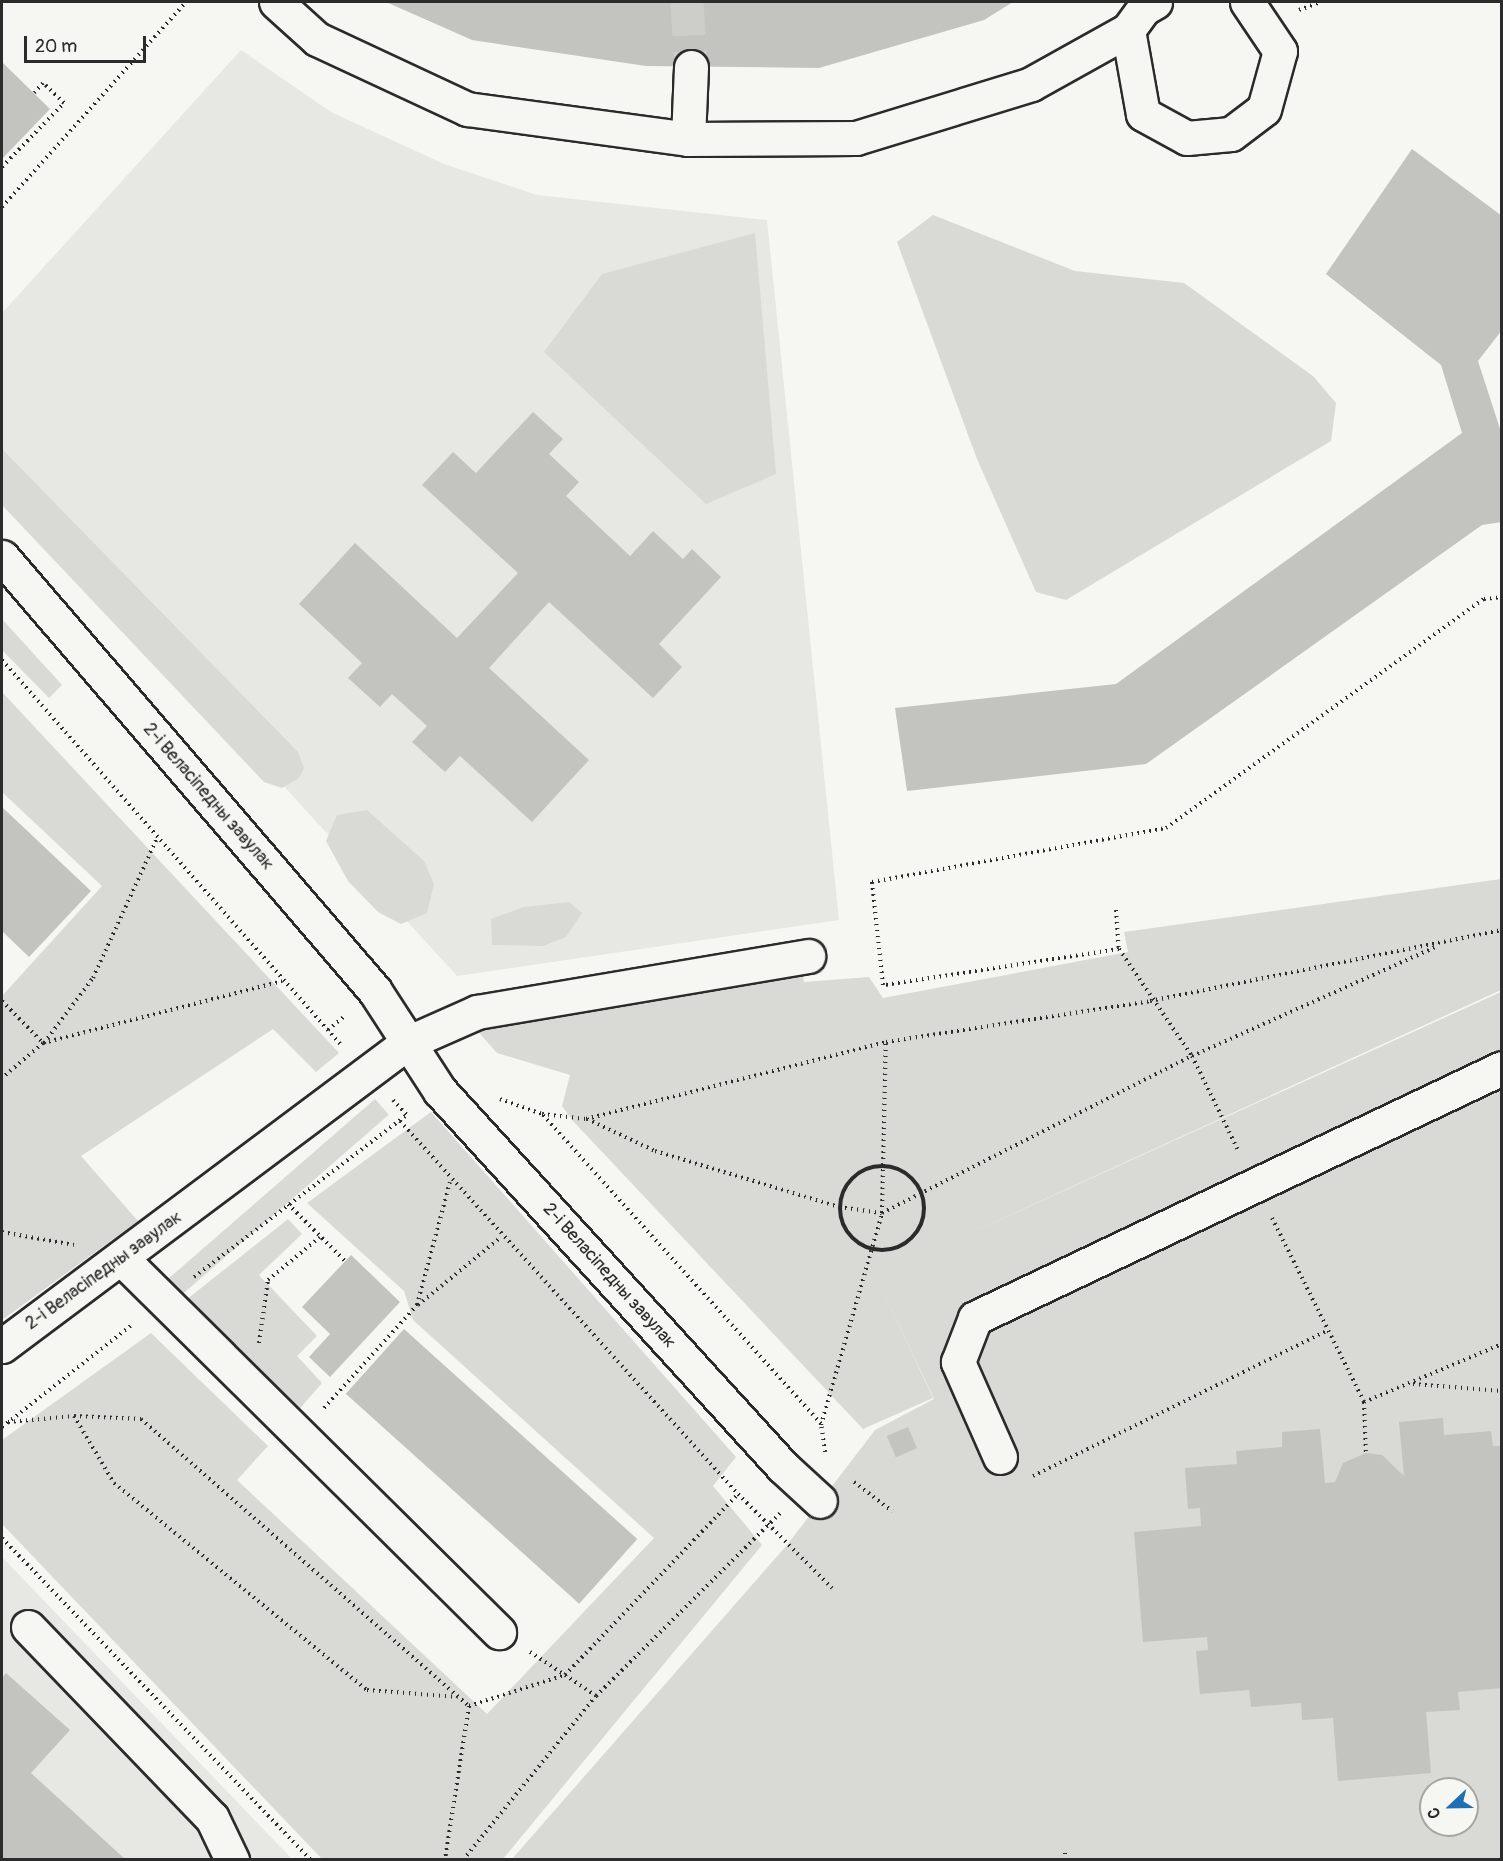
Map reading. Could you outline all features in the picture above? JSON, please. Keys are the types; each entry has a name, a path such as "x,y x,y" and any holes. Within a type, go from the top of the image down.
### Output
{"street":[{"path":"276,2 317,39 467,109 688,139 856,138 1030,84 1128,30 1143,9 1155,2"},
{"path":"1128,30 1143,114 1187,138 1231,134 1264,109 1280,51 1247,2"},
{"path":"688,139 691,67"},
{"name":"2-і Веласіпедны завулак","path":"2,557 375,991 407,1043 448,1099 783,1467 820,1501"},
{"path":"407,1043 477,1012 808,956"},
{"name":"2-і Веласіпедны завулак","path":"2,1346 407,1043"},
{"path":"1000,1457 958,1362 975,1318 1502,1068"},
{"path":"121,1258 499,1632"},
{"path":"28,1627 212,1818 232,1860"}],"path":[{"path":"2,207 186,2"},
{"path":"2,167 64,103 43,83 34,93"},
{"path":"1119,949 883,985 872,882 1166,828 1484,599 1502,597"},
{"path":"2,660 282,981 345,1049"},
{"path":"2,1078 43,1043 93,978 157,838"},
{"path":"1116,910 1119,949 1150,1001 1191,1056 1222,1119"},
{"path":"586,1119 886,1042 1150,1001 1502,930"},
{"path":"491,1096 542,1114 586,1119 655,1151 839,1207 882,1213 1191,1056 1446,942"},
{"path":"43,1043 282,981"},
{"path":"2,1001 43,1043"},
{"path":"826,1460 821,1425 874,1250 882,1213 886,1165 886,1042"},
{"path":"391,1097 407,1115"},
{"path":"2,1427 288,1204 415,1110"},
{"path":"542,1114 821,1425"},
{"path":"399,1121 450,1182 767,1526 832,1588"},
{"path":"886,1165 908,1174 921,1192 925,1214 915,1235 897,1248 874,1250 856,1242 839,1207 846,1185 863,1169 886,1165"},
{"path":"417,1305 450,1182"},
{"path":"288,1204 345,1261"},
{"path":"2,1232 121,1258"},
{"path":"252,1388 268,1280 320,1237"},
{"path":"300,1434 417,1305 501,1237"},
{"path":"1285,1245 1364,1402 1366,1453"},
{"path":"1033,1476 1328,1330"},
{"path":"1364,1402 1412,1384 1502,1344"},
{"path":"1412,1384 1502,1391"},
{"path":"8,1422 74,1416 141,1419 469,1706"},
{"path":"74,1416 114,1483 366,1690 458,1697"},
{"path":"849,1478 892,1512"},
{"path":"469,1706 565,1674 738,1494"},
{"path":"463,1860 596,1696 767,1526"},
{"path":"2,1538 311,1860"},
{"path":"565,1674 596,1696"},
{"path":"445,1860 469,1706"},
{"path":"1065,1853 1065,1860"}],"shaded area":[{"path":"241,50 331,112 444,164 537,195 767,220 839,920 457,976 2,477 2,313"},
{"path":"933,215 1075,271 1184,283 1313,376 1336,403 1331,441 1066,600 1036,592 977,459 897,242"},
{"path":"755,233 776,474 706,504 544,352 602,274"},
{"path":"2,449 298,752 304,768 299,778 282,788 264,782 2,505"},
{"path":"2,619 62,685 49,698 2,650"},
{"path":"2,692 339,1053 316,1072 273,1029 81,1156 138,1221 2,1320 2,996 102,886 2,792"},
{"path":"367,810 424,861 434,884 427,913 401,924 378,912 348,881 326,841 337,815"},
{"path":"1501,879 1501,990 940,1247 1501,992 1501,1859 512,1859 787,1545 875,1430 934,1399 876,1276 933,1398 863,1429 573,1121 562,1106 570,1075 497,1053 474,1027 802,969 804,982 869,977 883,998 1128,952 1124,932"},
{"path":"569,902 582,913 566,937 543,946 492,945 491,919 524,907"},
{"path":"375,1099 389,1115 176,1300 162,1284"},
{"path":"431,1112 736,1457 713,1486 762,1545 503,1859 322,1859 2,1524 2,1440 151,1333 268,1446 237,1480 487,1714 654,1538 413,1320 404,1291 307,1203"},
{"path":"288,1219 302,1234 259,1275 317,1336 297,1356 322,1383 296,1413 181,1304"},
{"path":"2,1557 292,1859 2,1859"}],"building":[{"path":"386,2 1013,2 984,20 819,68 646,66 472,40"},
{"path":"2,62 50,109 2,159"},
{"path":"1412,149 1502,216 1502,330 1478,361 1502,435 1502,522 1482,525 1146,764 907,791 895,708 1116,684 1462,433 1441,365 1326,274"},
{"path":"533,412 563,439 549,454 579,482 566,496 630,556 653,531 683,559 692,549 721,577 659,644 682,667 653,698 549,602 489,668 589,760 532,822 460,756 445,772 412,742 427,726 392,694 380,707 348,678 362,663 299,604 355,543 457,638 518,573 422,485 453,452 476,473"},
{"path":"2,807 91,891 29,957 2,931"},
{"path":"351,1255 400,1302 330,1377 309,1357 330,1334 302,1307"},
{"path":"404,1329 637,1539 579,1604 346,1394"},
{"path":"1443,1418 1444,1435 1491,1431 1493,1446 1502,1446 1502,1688 1458,1692 1460,1710 1426,1712 1431,1773 1338,1781 1333,1718 1302,1720 1301,1703 1251,1707 1249,1690 1200,1694 1196,1651 1208,1650 1207,1637 1143,1642 1134,1532 1201,1526 1200,1508 1188,1509 1185,1468 1237,1464 1236,1451 1282,1447 1282,1432 1320,1429 1325,1483 1335,1482 1343,1463 1366,1453 1382,1455 1404,1476 1399,1422"},
{"path":"908,1427 917,1448 896,1457 887,1436"},
{"path":"6,1673 70,1730 31,1773 126,1860 2,1860 2,1678"}],"tunnel":[{"path":"687,2 691,67"}]}
